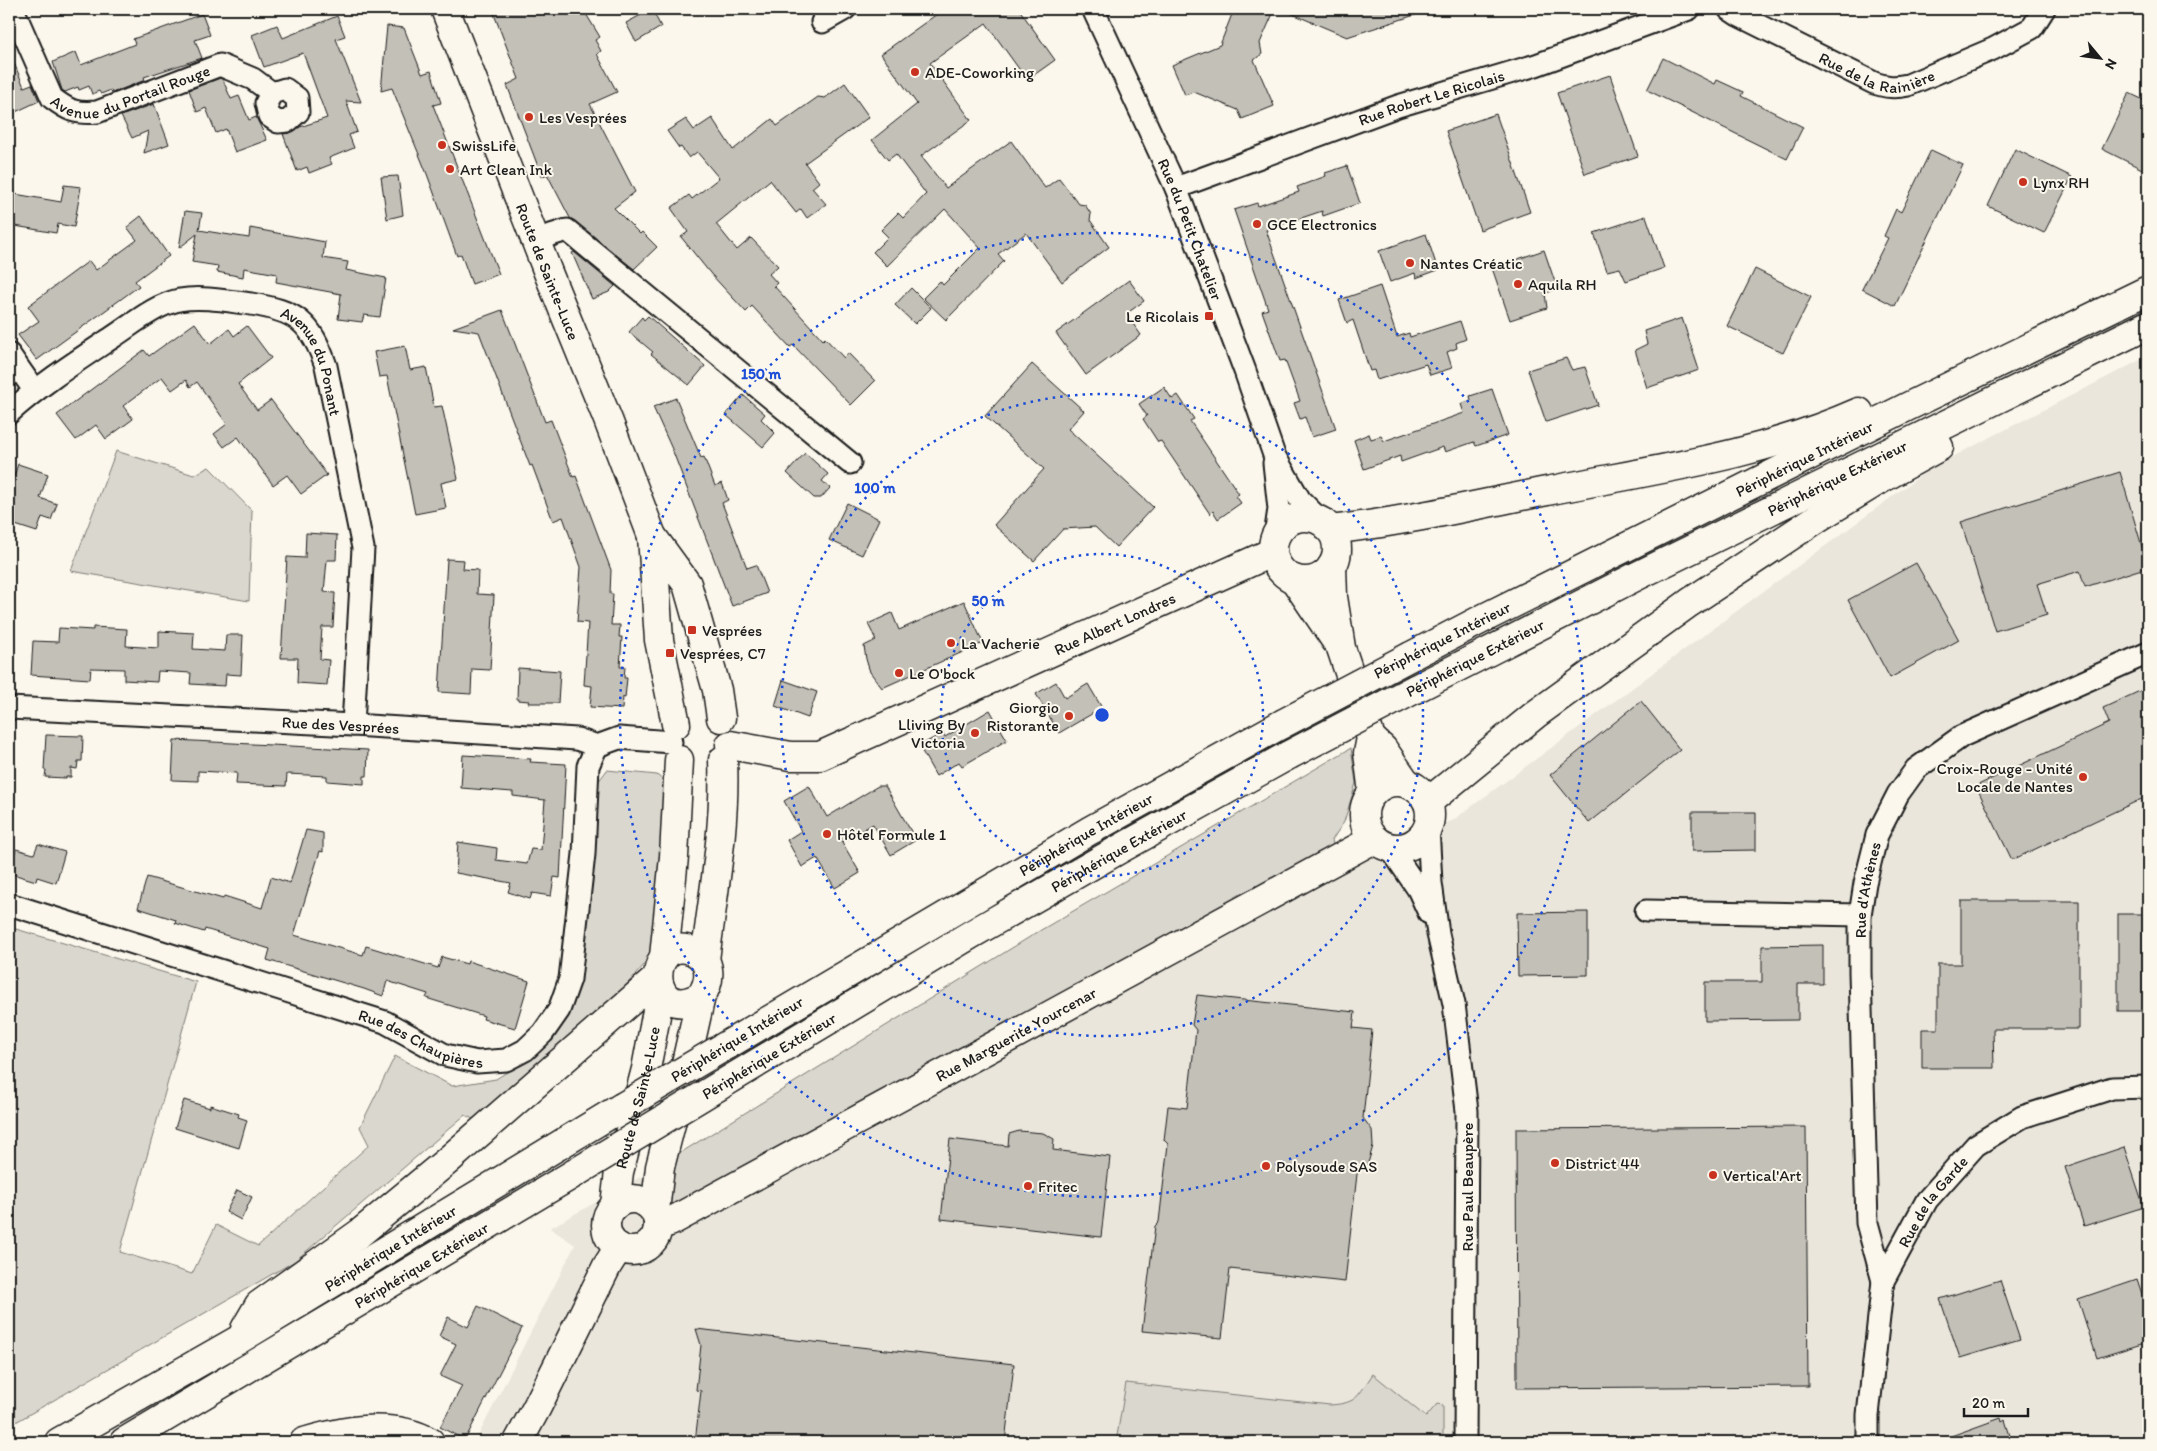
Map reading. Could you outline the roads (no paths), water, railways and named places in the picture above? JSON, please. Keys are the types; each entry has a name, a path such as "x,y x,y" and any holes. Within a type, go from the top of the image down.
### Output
{"main road":[{"name":"Route de Sainte-Luce","path":"445,9 652,536 687,584 717,690 721,718"},
{"name":"Périphérique Intérieur","path":"60,1442 240,1339 622,1107 1089,830 1282,724 1486,617 1907,407 2148,290"},
{"name":"Périphérique Extérieur","path":"124,1442 970,935 1118,850 1415,688 1620,584 2148,324"},
{"path":"1428,814 1419,790 1399,782 1385,784 1373,793 1366,805 1364,820 1369,833 1382,843 1402,848 1420,840 1428,814 1536,714 1689,603 1826,512 1881,479 1960,436 1985,404"},
{"path":"1327,526 1336,542 1337,550 1332,566 1327,573 1316,579 1303,581 1294,579 1279,569 1274,544 1284,525 1296,518 1310,518 1327,526 1391,523 1690,464 1816,430 1868,408 1907,407"},
{"name":"Route de Sainte-Luce","path":"615,1205 619,1172 646,1068 661,975 674,866 675,742 659,640 652,536"},
{"name":"Rue Albert Londres","path":"727,753 820,756 1274,544"},
{"path":"1332,566 1333,597 1341,648 1370,738 1368,753 1373,793"},
{"path":"1294,579 1341,648"},
{"path":"704,960 717,865 729,731 721,718 706,711 697,711 682,717 675,742 688,768 700,770 713,768 727,753"},
{"path":"1370,738 1383,749 1407,784"},
{"name":"Rue Marguerite Yourcenar","path":"656,1218 670,1222 1382,843"},
{"path":"240,1339 259,1305 360,1233 446,1162 661,975 672,952 686,950 698,954 704,960 710,972 708,985 701,996 660,1167 656,1236 640,1250 629,1251 619,1247 607,1232 609,1213 615,1205 625,1200 636,1199 647,1203 656,1218"},
{"path":"661,975 668,998 677,1001 691,1001 701,996"},
{"path":"518,1442 607,1266 619,1247"},
{"path":"304,1442 328,1435 365,1430 402,1431 430,1442"}],"street":[{"name":"Avenue du Portail Rouge","path":"13,9 52,98 65,108 79,114 97,112 220,65 253,79 272,93"},
{"path":"822,22 845,9"},
{"name":"Rue du Petit Chatelier","path":"1092,9 1176,188 1245,371 1274,456 1300,500 1327,526"},
{"name":"Rue Robert Le Ricolais","path":"1176,188 1398,106 1536,65 1689,9"},
{"name":"Rue de la Rainière","path":"1729,9 1874,83 1884,87 1896,88 1908,85 1993,49 2032,28 2044,9"},
{"path":"535,240 568,230 850,463"},
{"name":"Avenue du Ponant","path":"9,413 34,390 152,311 178,300 206,298 276,308 304,322 318,342 326,366 363,548 353,725"},
{"path":"9,354 34,390"},
{"name":"Rue du Petit Chatelier","path":"1274,456 1278,509 1274,544"},
{"name":"Rue d'Athènes","path":"1883,1281 1867,1223 1861,1073 1860,916 1865,883 1877,835 1898,794 1916,769 1962,736 2148,653"},
{"name":"Rue des Vesprées","path":"9,708 353,725 578,739 597,746"},
{"path":"597,746 619,738 675,742"},
{"name":"Rue des Chaupières","path":"9,904 385,1022 445,1055 477,1062 506,1060 525,1050 543,1033 558,1010 570,979 584,854 588,766 597,746"},
{"name":"Rue Paul Beaupère","path":"1428,814 1431,883 1438,934 1454,1004 1467,1111 1465,1442"},
{"name":"Rue Paul Beaupère","path":"1382,843 1418,889 1438,934"},
{"path":"1646,911 1860,916"},
{"name":"Rue de la Garde","path":"1868,1442 1868,1415 1883,1281 1927,1200 1976,1145 2022,1117 2112,1088 2148,1087"}],"place":[{"name":"ADE-Coworking","path":"915,72"},
{"name":"Les Vesprées","path":"529,117"},
{"name":"SwissLife","path":"442,145"},
{"name":"Art Clean Ink","path":"450,169"},
{"name":"Lynx RH","path":"2023,182"},
{"name":"GCE Electronics","path":"1257,224"},
{"name":"Nantes Créatic","path":"1410,263"},
{"name":"Aquila RH","path":"1518,284"},
{"name":"Le Ricolais","path":"1209,316"},
{"name":"Vesprées","path":"692,630"},
{"name":"La Vacherie","path":"951,643"},
{"name":"Vesprées, C7","path":"670,653"},
{"name":"Le O'bock","path":"899,673"},
{"name":"Giorgio Ristorante","path":"1069,716"},
{"name":"Lliving By Victoria","path":"975,733"},
{"name":"Croix-Rouge - Unité Locale de Nantes","path":"2083,777"},
{"name":"Hôtel Formule 1","path":"827,834"},
{"name":"District 44","path":"1555,1163"},
{"name":"Polysoude SAS","path":"1266,1166"},
{"name":"Vertical'Art","path":"1713,1175"},
{"name":"Fritec","path":"1028,1186"}]}
